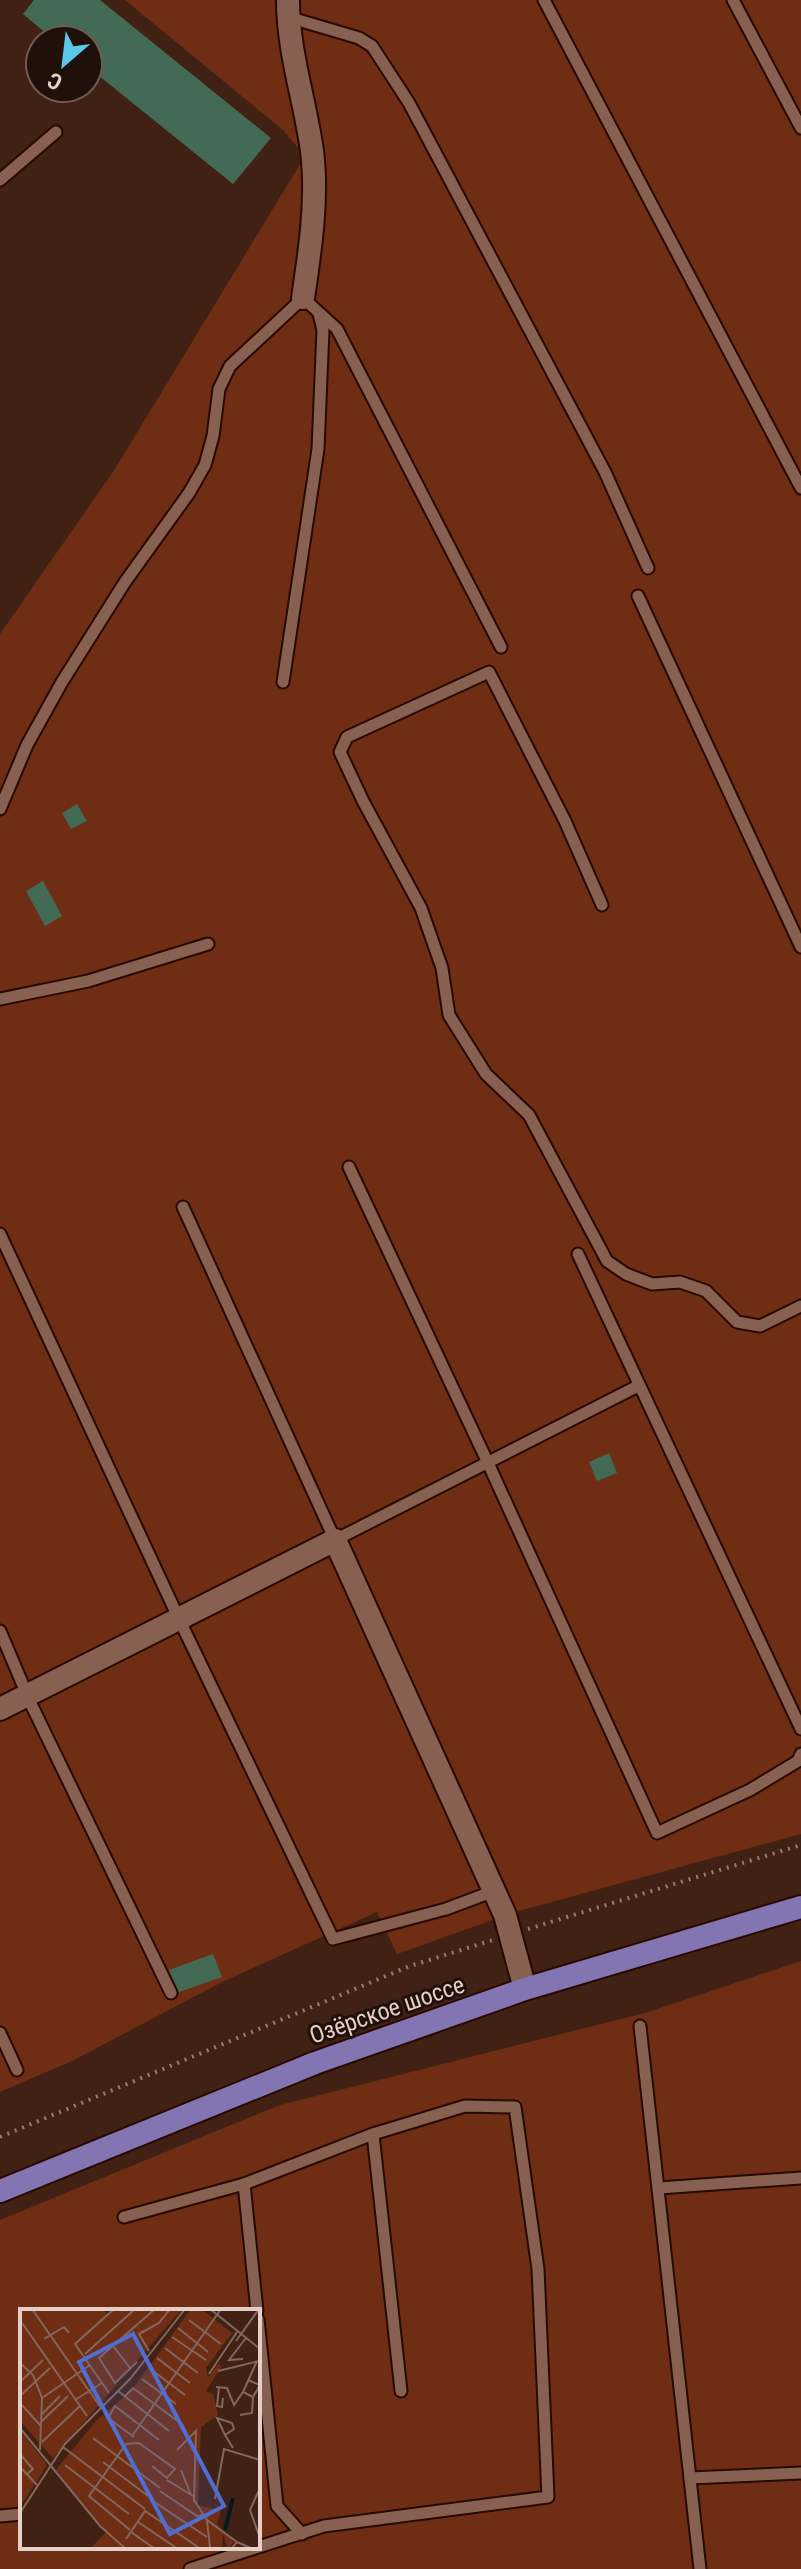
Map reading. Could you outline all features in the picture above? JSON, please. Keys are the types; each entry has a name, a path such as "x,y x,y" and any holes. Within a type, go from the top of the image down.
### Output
{"main road":[{"name":"Озёрское шоссе","path":"0,2191 315,2063 525,1989 801,1907"}],"street":[{"path":"288,8 297,80 312,153 311,306"},
{"path":"0,1709 335,1540 494,1891 525,1989"}],"lane":[{"path":"544,0 801,488"},
{"path":"733,0 801,128"},
{"path":"288,8 372,46 409,103 605,472 648,568"},
{"path":"0,180 56,132"},
{"path":"311,306 337,329 501,647"},
{"path":"283,682 318,449 323,330 311,306"},
{"path":"0,809 27,745 62,682 125,582 189,493 205,465 213,436 219,389 230,366 311,306"},
{"path":"638,596 801,947"},
{"path":"602,905 565,821 489,672 347,737 340,752 421,908 442,968 449,1015 486,1074 529,1115 607,1261 626,1274 652,1284 680,1282 706,1291 737,1322 760,1326 801,1306"},
{"path":"0,999 88,981 208,944"},
{"path":"349,1167 657,1833 750,1790 798,1761 801,1754"},
{"path":"183,1207 335,1540 638,1386"},
{"path":"0,1234 179,1619 333,1939 446,1909 494,1891"},
{"path":"578,1254 801,1729"},
{"path":"0,1631 171,1993"},
{"path":"640,2026 700,2569"},
{"path":"0,2033 17,2070"},
{"path":"124,2217 244,2184 373,2134 465,2106 515,2107 538,2269 548,2497 324,2526 260,2547"},
{"path":"373,2134 401,2391"},
{"path":"659,2188 801,2178"},
{"path":"244,2184 257,2309"},
{"path":"260,2339 277,2506 302,2534"},
{"path":"690,2478 801,2473"},
{"path":"0,2516 20,2514"},
{"path":"190,2569 254,2549"}],"path":[{"path":"0,2137 410,1966 801,1845"}],"shaded area":[{"path":"125,0 801,0 801,1834 515,1912 397,1954 377,1912 222,1982 72,2061 0,2092 0,634 115,469 305,156 283,130"},
{"path":"801,1961 801,2569 0,2569 0,2220 280,2105 645,2013"}],"building":[{"path":"34,0 100,0 271,138 233,184 104,80 104,24 35,24 23,14"},
{"path":"77,804 87,821 71,829 62,813"},
{"path":"43,881 62,916 45,926 26,891"},
{"path":"609,1453 617,1473 597,1481 589,1462"},
{"path":"213,1954 222,1977 179,1992 169,1970"}]}
